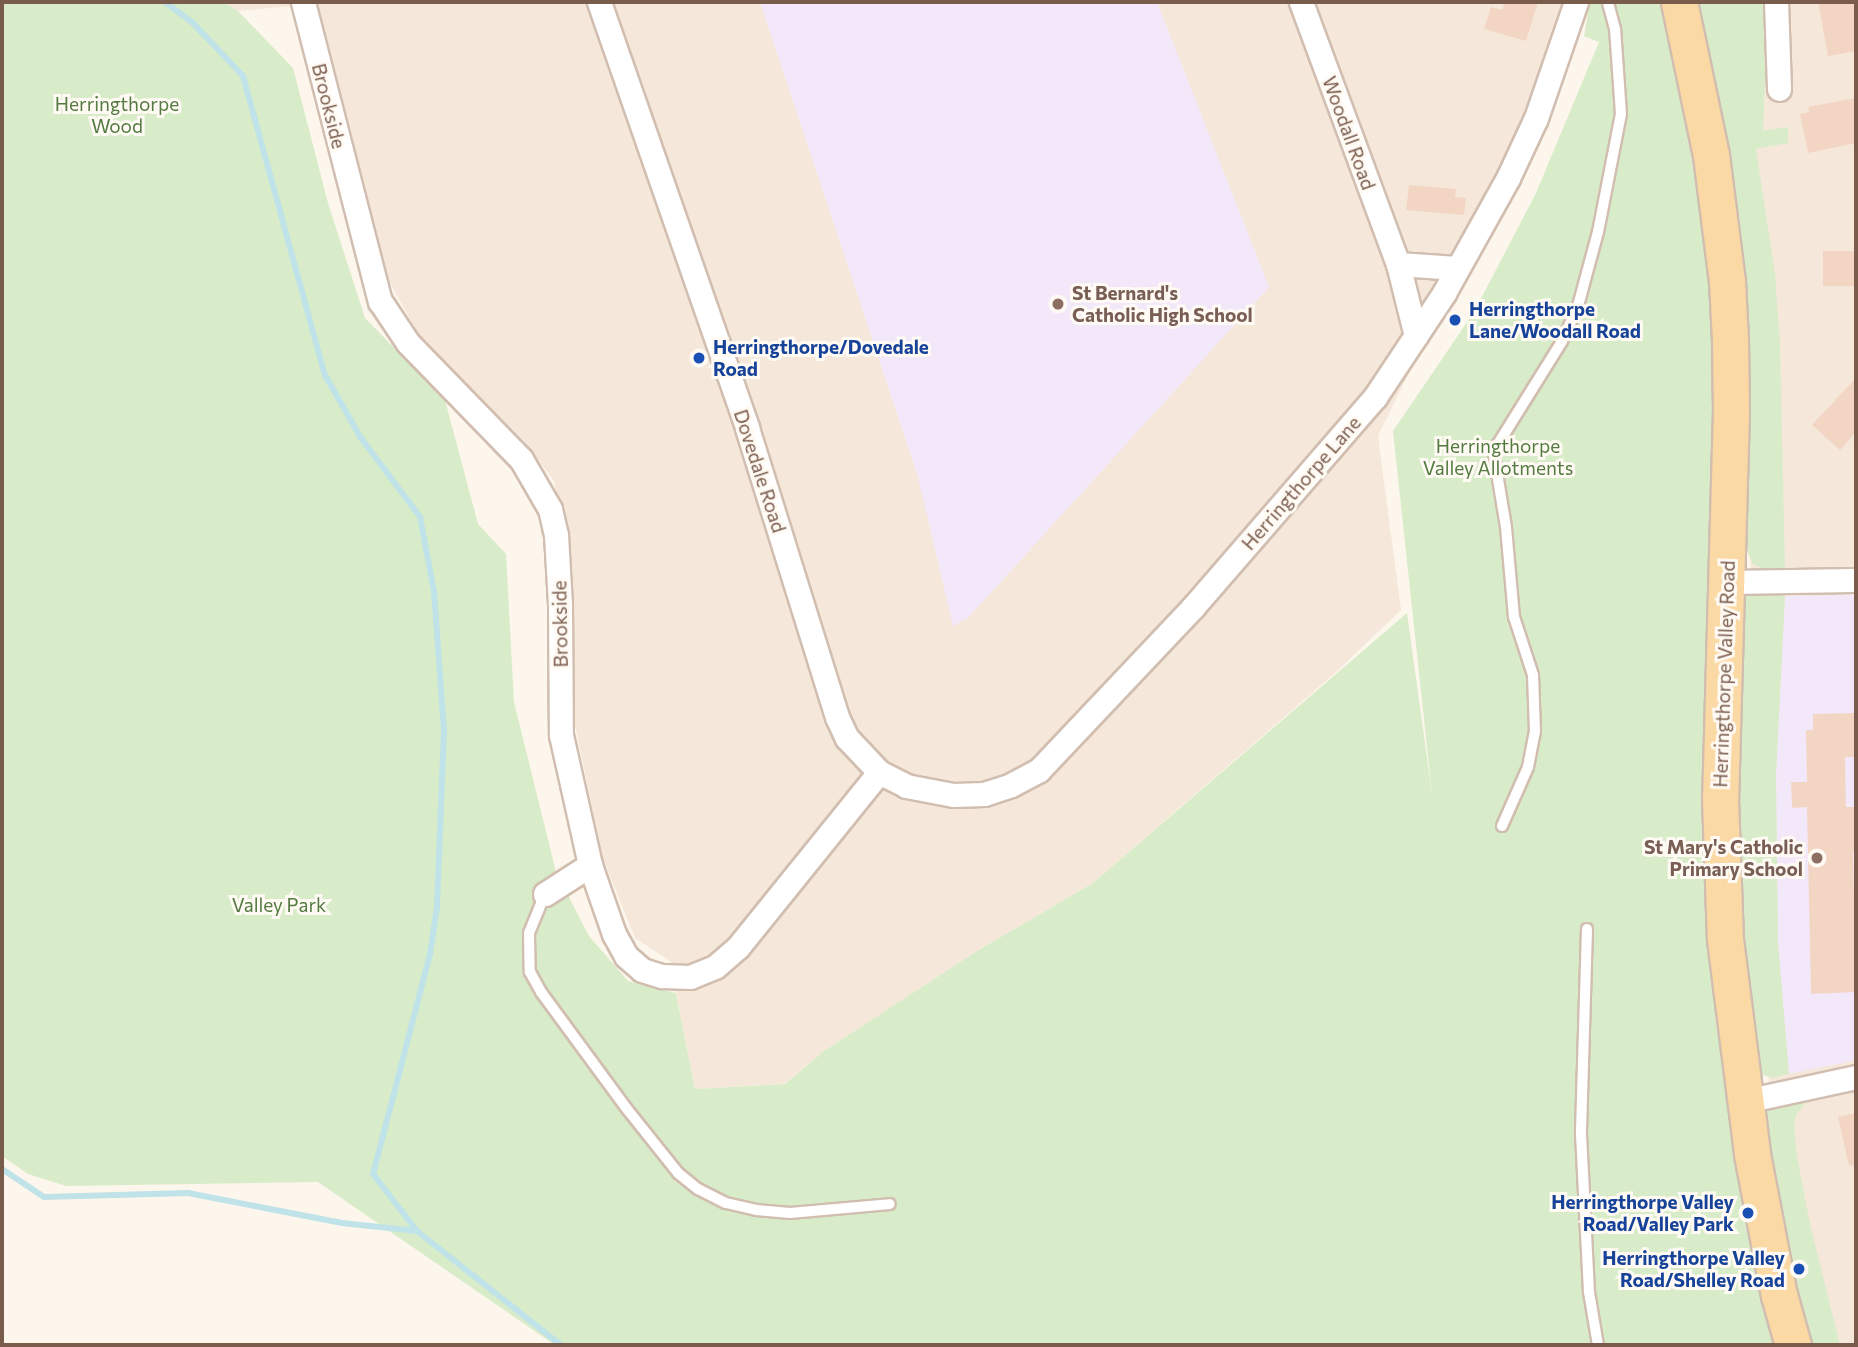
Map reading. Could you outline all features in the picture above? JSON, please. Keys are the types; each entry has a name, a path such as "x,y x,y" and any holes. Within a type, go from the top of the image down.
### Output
{"main road":[{"name":"Herringthorpe Valley Road","path":"1679,2 1711,155 1727,281 1731,410 1721,713 1722,876 1733,1022 1766,1231 1793,1345"}],"street":[{"name":"Brookside","path":"303,2 380,301 408,343 521,459 550,509 556,535 560,605 561,735 590,865 614,934 626,956 642,970 652,973 690,977 715,967 738,947 879,772"},
{"name":"Dovedale Road","path":"599,2 747,428 837,717 860,755 879,772"},
{"name":"Woodall Road","path":"1301,2 1398,264 1416,336"},
{"name":"Herringthorpe Lane","path":"879,772 906,786 953,795 984,793 1011,785 1039,770 1193,607 1375,397 1416,336 1508,178 1536,118 1576,2"},
{"path":"1776,2 1779,89"},
{"path":"1398,264 1457,268"},
{"path":"1727,582 1856,580"},
{"path":"545,894 590,865"},
{"path":"1745,1101 1856,1077"}],"lane":[{"path":"1502,826 1528,767 1535,732 1533,675 1514,617 1506,527 1494,456 1498,444 1562,341 1578,306 1598,232 1621,114 1615,29 1608,2"},
{"path":"545,894 529,933 530,972 627,1109 678,1173 698,1189 726,1203 756,1210 790,1213 890,1205"},
{"path":"1587,929 1581,1134 1589,1292 1598,1345"}],"shaded area":[{"path":"223,2 1590,2 1378,436 1401,610 1335,673 1093,883 977,951 824,1051 784,1084 695,1089 670,961 635,938 602,856 571,706 569,540 554,481 525,442 419,335 386,276 316,4 238,11"},
{"name":"St Bernard's Catholic High School","path":"760,2 1157,2 1269,287 968,618 953,626 918,477"},
{"path":"1614,2 1856,2 1856,1345 1829,1345 1770,1117 1738,199 1652,203"},
{"name":"St Mary's Catholic Primary School","path":"1856,595 1856,1060 1789,1074 1778,943 1776,774 1785,596"}],"green space":[{"name":"Valley Park","path":"2,2 223,2 238,11 293,68 328,203 365,318 445,400 478,524 506,554 514,702 556,872 589,936 628,981 676,993 695,1089 785,1084 824,1051 977,951 1093,883 1407,613 1432,794 1393,431 1474,312 1536,193 1599,42 1584,36 1590,2 1662,2 1707,242 1716,443 1702,759 1703,848 1716,1024 1737,1158 1778,1345 555,1345 318,1182 66,1186 28,1174 2,1156"},
{"path":"1695,2 1768,2 1763,131 1788,127 1788,143 1756,149 1775,274 1780,344 1785,568 1764,569 1752,563 1744,542 1749,425 1742,279"},
{"path":"1761,589 1785,596 1776,774 1778,943 1789,1074 1772,1078 1761,1074 1753,1065 1741,988 1734,781 1739,602 1749,591"},
{"path":"1808,1100 1797,1113 1794,1124 1797,1156 1810,1224 1840,1345 1806,1345 1785,1266 1763,1111 1770,1107"}],"building":[{"path":"1505,2 1538,2 1526,41 1484,29 1491,7 1502,10"},
{"path":"1818,2 1856,2 1856,51 1828,56"},
{"path":"1856,98 1856,143 1808,153 1800,114 1809,112 1808,107"},
{"path":"1409,185 1456,189 1455,197 1466,198 1464,215 1406,210"},
{"path":"1823,251 1856,251 1856,286 1823,286"},
{"path":"1856,378 1856,432 1840,450 1812,425"},
{"path":"1854,713 1856,757 1845,757 1846,807 1856,807 1856,852 1853,852 1856,992 1811,994 1807,807 1792,808 1791,782 1807,782 1806,730 1813,730 1813,714"},
{"path":"1856,1113 1856,1165 1849,1166 1838,1117"}],"waterway":[{"path":"165,2 192,22 243,76 325,375 361,438 420,517 434,591 444,731 437,907 430,954 373,1174 417,1231 561,1345"},
{"path":"2,1169 44,1197 188,1193 342,1223 417,1231"}],"place":[{"name":"St Bernard's Catholic High School","path":"1058,304"},
{"name":"Herringthorpe Lane/Woodall Road","path":"1455,320"},
{"name":"Herringthorpe/Dovedale Road","path":"699,358"},
{"name":"St Mary's Catholic Primary School","path":"1817,858"},
{"name":"Herringthorpe Valley Road/Valley Park","path":"1748,1213"},
{"name":"Herringthorpe Valley Road/Shelley Road","path":"1799,1269"}],"park label":[{"name":"Herringthorpe Wood","path":"117,115"},
{"name":"Herringthorpe Valley Allotments","path":"1498,457"}]}
